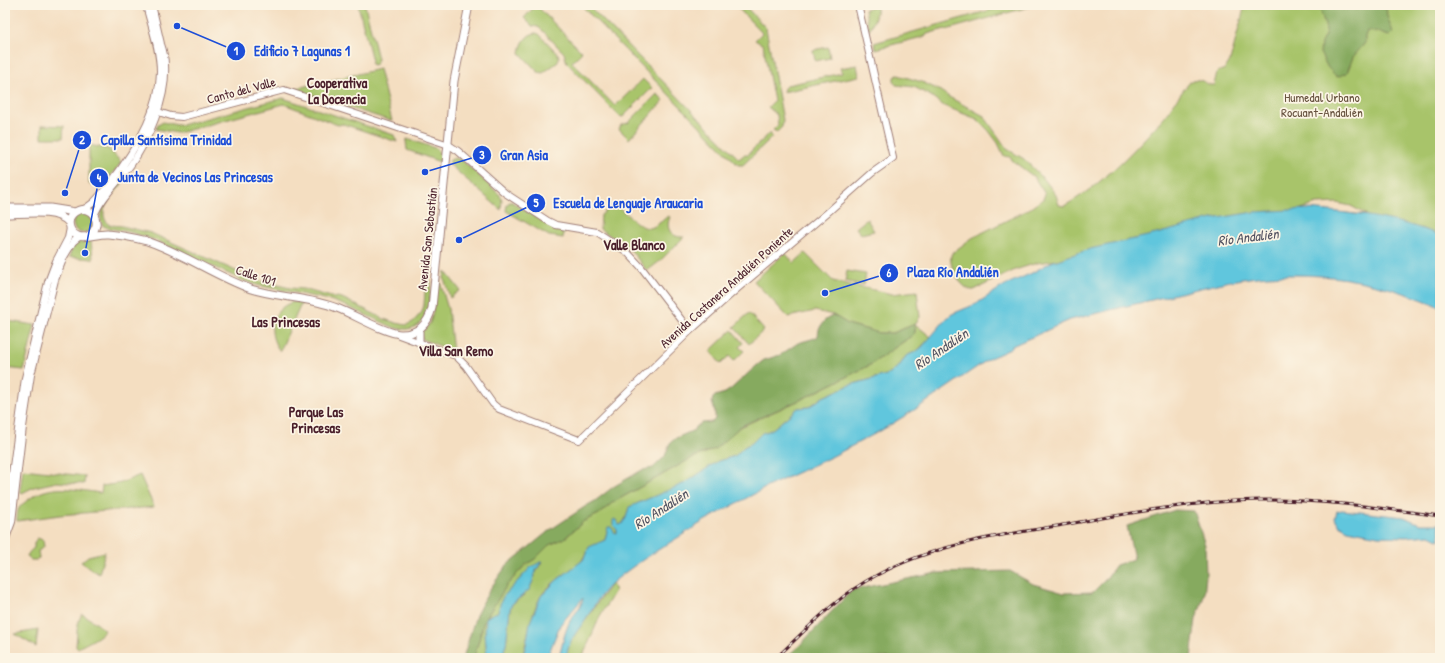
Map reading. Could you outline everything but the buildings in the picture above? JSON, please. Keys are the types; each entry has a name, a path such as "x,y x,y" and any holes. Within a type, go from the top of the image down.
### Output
{"main road":[{"name":"Avenida San Sebastián","path":"419,330 428,322 432,308 455,72 469,5"},
{"path":"5,208 50,208 88,211 108,234"},
{"path":"70,225 72,216 78,211"},
{"path":"5,214 54,214 64,218 70,225 72,232 79,237 88,236 95,229 95,219"},
{"name":"Calle 101","path":"88,236 108,234 152,243 248,287 264,292 330,305 397,334"},
{"path":"397,334 410,333 419,330 419,342"}],"street":[{"path":"95,219 100,204 140,151 149,132 154,111 160,65 146,5"},
{"path":"78,211 94,202 122,168 139,140 163,90 166,64 152,5"},
{"name":"Avenida Costanera Andalién Poniente","path":"419,342 452,354 458,358 466,366 493,404 499,409 579,440 690,331 737,288 872,173 893,158 858,5"},
{"name":"Canto del Valle","path":"154,111 174,117 182,117 284,90 449,145 458,151 505,193 550,223 597,232 626,252 641,267 690,331"},
{"path":"5,541 11,527 10,514 25,378 48,282 56,261 68,238 70,225"},
{"path":"5,526 10,514 31,375 55,280 64,257 73,242 79,237"},
{"path":"397,334 419,342"}],"green space":[{"path":"358,5 365,5 378,59 376,64 372,65 371,63 372,61"},
{"path":"536,5 582,52 572,62 615,106 643,79 652,88 623,117 619,116 567,63 564,53 541,29 532,26 524,18"},
{"path":"581,5 588,5 739,159 745,154 747,156 770,133 772,137 743,165 738,165"},
{"path":"735,5 744,5 766,28 783,120 782,127 777,132 773,130 778,125 777,115 768,107 774,101 763,45 755,40 762,33"},
{"path":"1008,5 1036,5 876,49 874,43"},
{"name":"Humedal Urbano Rocuant-Andalién","path":"1245,5 1440,5 1440,265 1073,265 1057,260 1037,263 1015,270 974,290 969,289 960,282 951,263 952,253 972,238 1029,209 1043,199 1045,194 1034,177 1010,157 1004,156 998,143 977,119 944,106 931,96 914,87 896,85 894,82 894,77 898,75 922,82 984,116 1007,149 1024,159 1044,179 1056,195 1059,205 1064,206 1078,198 1105,177 1130,154 1164,117 1192,80 1199,80 1214,85 1217,72 1225,69 1230,61","holes":["1337,203 1351,206 1367,215 1301,209 1317,204"]},
{"path":"1319,5 1386,5 1387,16 1393,32 1389,36 1377,32 1367,31 1365,43 1353,57 1347,73 1337,77 1328,68 1320,53 1321,43 1326,29"},
{"path":"877,6 875,18 869,31 865,9"},
{"path":"536,33 539,34 558,54 559,57 558,62 543,73 538,72 520,53 527,37"},
{"path":"828,47 830,58 815,61 813,50"},
{"path":"857,65 859,76 783,92 787,85 842,73 840,68"},
{"path":"379,69 392,121 296,91 297,88"},
{"path":"657,94 664,100 629,139 619,129 621,125 628,123"},
{"path":"283,98 394,135 397,142 343,124 338,125 284,104 177,133 156,129 158,125 163,122 181,125"},
{"path":"42,125 64,126 63,138 42,138"},
{"path":"407,139 435,148 441,154 440,162 407,150"},
{"path":"89,145 109,149 121,162 104,185 89,184"},
{"path":"455,158 462,160 500,195 502,200 501,210 450,165 450,160"},
{"path":"120,183 122,184 110,198 105,209 105,220 109,225 122,226 151,233 256,280 290,288 303,289 335,298 342,298 384,319 406,325 413,322 422,312 426,279 431,281 430,299 425,316 421,322 414,327 406,329 395,328 330,300 257,285 242,280 155,240 130,232 108,228 102,225 102,207"},
{"path":"510,202 553,228 562,230 564,232 563,238 549,236 506,211 507,204"},
{"path":"614,204 638,224 644,227 653,227 668,216 670,217 668,225 670,232 676,236 684,237 660,261 647,271 629,248 600,229 601,215"},
{"path":"83,213 90,216 93,223 90,230 83,233 76,230 73,223 76,216"},
{"path":"867,219 874,231 861,234 856,228"},
{"path":"89,238 91,241 93,259 69,257 76,240"},
{"path":"785,253 794,263 805,253 833,281 892,294 917,291 920,317 915,324 893,333 879,333 848,324 833,315 815,311 788,317 754,281"},
{"path":"445,271 460,290 450,298 444,278"},
{"path":"847,271 866,274 864,285 845,281"},
{"path":"438,275 448,309 453,351 422,339 421,333 430,323 432,316"},
{"path":"293,302 302,302 280,351 273,337 273,323 279,310 285,305"},
{"path":"749,313 764,330 749,344 734,327"},
{"path":"833,315 848,324 879,333 893,333 915,324 915,332 913,335 870,365 800,400 741,426 715,449 692,458 612,503 599,514 584,521 565,538 549,545 535,559 525,565 507,585 484,621 474,658 463,658 476,615 490,589 507,565 550,530 595,501 613,487 642,470 653,468 665,456 670,443 676,438 694,430 695,427 702,423 712,422 715,419 715,412 712,402 715,396 725,393 731,389 764,360 780,355 798,343 818,336 819,329 824,321"},
{"path":"8,321 35,325 24,370 5,368 5,334"},
{"path":"915,324 931,337 917,351 906,356 900,365 890,374 850,385 823,397 809,407 798,408 774,428 762,433 735,456 719,461 685,483 658,496 640,502 628,510 626,518 622,524 619,525 616,520 617,533 615,533 611,528 608,528 605,540 589,549 579,564 553,583 541,596 532,619 522,658 505,658 504,650 506,645 510,609 512,604 525,594 533,581 534,574 542,562 530,568 503,597 498,613 488,616 485,633 487,658 474,658 484,621 507,585 525,565 535,559 549,545 565,538 584,521 599,514 612,503 692,458 711,451 738,428 800,400 870,365 913,335 915,332"},
{"path":"732,330 743,343 739,347 744,351 734,361 729,356 721,364 710,351"},
{"path":"23,469 85,476 84,484 57,482 34,487 22,493 20,491"},
{"path":"140,475 154,507 60,515 17,521 19,508 36,494 54,489 73,489 101,493 102,486 121,483"},
{"path":"1175,510 1194,511 1205,545 1206,576 1204,596 1196,619 1191,658 785,658 799,646 852,590 937,573 1010,571 1033,584 1064,593 1093,592 1105,580 1116,565 1134,559 1127,526"},
{"path":"37,538 43,540 44,547 38,551 39,558 37,560 31,560 27,557 34,548 34,543"},
{"path":"105,552 99,574 81,562 88,556"},
{"path":"612,583 615,591 600,616 582,658 566,658 569,643"},
{"path":"82,614 105,630 96,638 78,648 76,647 77,630"},
{"path":"38,630 36,647 15,634"}],"water":[{"name":"Río Andalién","path":"1307,209 1341,212 1391,220 1440,235 1440,307 1414,296 1361,282 1334,277 1280,275 1253,277 1225,282 1070,320 1012,346 1006,351 990,358 919,407 882,430 833,456 767,487 704,521 646,558 612,583 596,602 572,639 566,658 559,658 564,636 569,623 579,608 583,598 560,625 547,658 522,658 530,622 541,596 557,580 583,560 589,547 605,540 608,527 611,527 615,533 617,533 617,530 613,525 613,520 615,519 619,525 622,524 626,518 629,507 685,483 718,461 735,456 762,433 774,428 798,408 809,407 823,397 850,385 890,374 900,365 906,356 922,347 952,314 976,304 1005,285 1032,273 1051,262 1090,249 1212,219 1254,212"},
{"path":"1342,510 1404,517 1420,524 1439,524 1440,540 1430,535 1406,537 1378,536 1348,530 1339,525 1335,518 1337,511"},
{"path":"542,561 534,574 529,590 512,604 510,609 506,645 504,650 505,658 487,658 485,633 486,618 498,612 503,597 530,568"}],"railway":[{"path":"776,658 836,602 849,592 877,575 920,556 988,538 1158,509 1235,501 1305,501 1373,507 1440,516"}],"place":[{"name":"Edificio 7 Lagunas 1","path":"177,26"},
{"name":"Gran Asia","path":"425,172"},
{"name":"Capilla Santísima Trinidad","path":"65,193"},
{"name":"Escuela de Lenguaje Araucaria","path":"459,240"},
{"name":"Junta de Vecinos Las Princesas","path":"85,253"},
{"name":"Plaza Río Andalién","path":"825,293"}],"district":[{"name":"Cooperativa La Docencia","path":"337,92"},
{"name":"Valle Blanco","path":"634,245"},
{"name":"Las Princesas","path":"286,322"},
{"name":"Villa San Remo","path":"456,351"},
{"name":"Parque Las Princesas","path":"316,420"}]}
